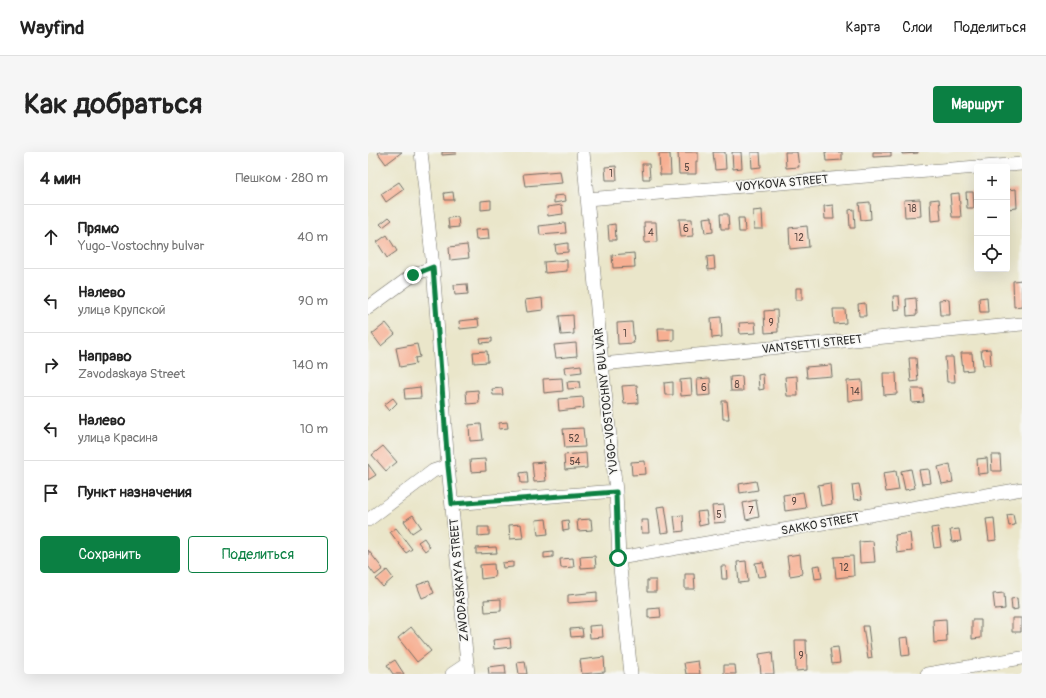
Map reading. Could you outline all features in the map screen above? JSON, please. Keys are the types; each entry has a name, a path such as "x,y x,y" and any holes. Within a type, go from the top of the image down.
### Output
{"street":[{"name":"ZAVODASKAYA STREET","path":"421,152 433,267 448,466 468,669"},
{"name":"YUGO-VOSTOCHNY BULVAR","path":"583,152 602,364 616,492 618,558 631,674"},
{"path":"1010,165 1022,164"},
{"name":"VOYKOVA STREET","path":"587,199 974,168"},
{"path":"368,308 413,275 433,267"},
{"name":"VANTSETTI STREET","path":"602,364 1022,324"},
{"path":"368,520 433,471 448,466"},
{"name":"SAKKO STREET","path":"618,558 1022,489"},
{"path":"452,504 616,492"},
{"path":"927,674 1022,658"},
{"path":"452,674 468,669"}],"building":[{"path":"402,152 386,164 378,153"},
{"path":"442,152 456,152 456,154 442,155"},
{"path":"678,152 698,152 696,174 679,174"},
{"path":"713,152 725,152 726,169 715,170"},
{"path":"732,152 741,152 742,168 733,169"},
{"path":"751,152 760,152 761,167 752,168"},
{"path":"785,152 797,152 799,167 786,168"},
{"path":"825,152 842,152 842,160 826,161"},
{"path":"873,152 891,152 891,156 873,157"},
{"path":"902,152 918,152 918,153 902,154"},
{"path":"659,154 670,154 671,175 660,175"},
{"path":"642,164 649,164 650,179 643,179"},
{"path":"616,166 617,180 606,180 605,167"},
{"path":"560,171 562,183 525,186 523,174"},
{"path":"399,182 404,189 386,202 381,194"},
{"path":"1016,189 1017,208 1010,209 1010,190"},
{"path":"453,192 454,200 445,200 444,193"},
{"path":"966,192 973,192 974,208 967,208"},
{"path":"959,193 961,217 952,217 950,194"},
{"path":"565,195 566,201 554,203 554,196"},
{"path":"920,199 921,216 905,217 904,200"},
{"path":"939,199 941,220 931,221 930,200"},
{"path":"491,200 491,209 481,210 481,201"},
{"path":"870,202 871,219 861,220 859,203"},
{"path":"562,205 563,214 548,216 547,207"},
{"path":"833,205 834,219 825,219 824,206"},
{"path":"854,209 855,228 850,228 849,210"},
{"path":"762,210 763,229 754,229 753,211"},
{"path":"720,214 728,214 729,229 721,229"},
{"path":"389,217 392,220 383,227 380,224"},
{"path":"458,217 459,227 449,228 448,218"},
{"path":"712,217 713,232 705,233 703,218"},
{"path":"738,218 744,218 745,232 739,232"},
{"path":"679,219 692,219 693,236 681,237"},
{"path":"644,222 656,222 657,242 645,243"},
{"path":"565,223 566,233 540,235 539,226"},
{"path":"615,224 616,240 609,240 608,225"},
{"path":"807,226 809,247 790,249 789,228"},
{"path":"488,229 489,239 476,240 475,230"},
{"path":"387,235 397,251 387,258 377,242"},
{"path":"568,243 568,252 556,253 555,245"},
{"path":"467,245 469,258 450,260 449,247"},
{"path":"634,253 635,267 613,268 612,255"},
{"path":"714,256 715,269 708,270 707,257"},
{"path":"567,260 567,271 545,273 544,262"},
{"path":"1022,280 1022,306 1014,307 1013,281"},
{"path":"467,284 468,294 455,295 454,285"},
{"path":"796,288 802,288 802,300 796,300"},
{"path":"893,296 899,296 900,309 894,310"},
{"path":"987,297 988,312 980,312 979,298"},
{"path":"542,298 543,310 527,312 525,300"},
{"path":"916,298 917,315 907,316 906,299"},
{"path":"949,299 950,315 940,315 939,300"},
{"path":"865,303 866,316 859,316 858,304"},
{"path":"833,309 845,309 846,323 834,324"},
{"path":"777,310 778,332 765,333 764,311"},
{"path":"573,315 574,334 561,335 559,316"},
{"path":"721,317 722,337 712,338 711,318"},
{"path":"478,319 479,327 460,329 459,321"},
{"path":"632,322 634,343 618,344 617,323"},
{"path":"755,322 756,333 740,334 739,323"},
{"path":"386,323 395,334 381,346 372,334"},
{"path":"658,328 674,328 674,340 659,341"},
{"path":"492,338 492,342 481,343 480,339"},
{"path":"576,343 577,356 556,358 554,345"},
{"path":"417,344 420,357 415,358 416,364 400,367 396,348"},
{"path":"990,349 991,365 983,365 981,350"},
{"path":"487,351 488,362 474,363 473,352"},
{"path":"961,353 972,353 973,370 963,371"},
{"path":"945,357 953,357 955,382 947,382"},
{"path":"909,358 916,358 918,381 911,382"},
{"path":"581,365 582,372 565,374 564,367"},
{"path":"831,365 832,376 807,378 806,367"},
{"path":"883,373 896,373 897,394 884,395"},
{"path":"763,374 764,389 759,390 758,375"},
{"path":"742,376 743,391 731,391 730,377"},
{"path":"797,376 798,396 787,396 785,377"},
{"path":"562,378 563,391 544,393 543,379"},
{"path":"710,378 711,395 698,396 697,379"},
{"path":"691,379 692,395 681,396 680,380"},
{"path":"862,380 863,400 848,401 847,381"},
{"path":"579,381 580,388 568,389 567,382"},
{"path":"673,382 673,395 665,395 664,383"},
{"path":"637,385 638,403 624,404 622,386"},
{"path":"420,387 421,398 405,399 404,389"},
{"path":"502,388 503,395 493,395 492,389"},
{"path":"911,389 923,389 924,402 912,403"},
{"path":"478,390 479,403 467,404 466,391"},
{"path":"583,397 584,408 559,411 558,399"},
{"path":"393,398 397,403 389,411 384,405"},
{"path":"722,401 727,401 729,419 723,419"},
{"path":"507,422 508,428 499,429 499,423"},
{"path":"481,424 483,440 470,441 469,425"},
{"path":"583,428 585,447 565,448 563,429"},
{"path":"383,446 397,462 386,471 372,455"},
{"path":"586,453 587,468 565,470 564,455"},
{"path":"991,455 1000,455 1001,471 992,471"},
{"path":"987,458 988,473 978,474 977,459"},
{"path":"485,459 486,471 471,472 470,460"},
{"path":"645,461 646,474 632,475 631,462"},
{"path":"544,462 546,481 534,482 532,463"},
{"path":"368,464 376,475 368,480"},
{"path":"950,464 953,482 942,484 938,467"},
{"path":"911,469 915,488 905,490 901,471"},
{"path":"929,469 931,483 922,484 919,470"},
{"path":"896,471 899,490 886,492 883,473"},
{"path":"527,472 528,483 521,483 520,473"},
{"path":"756,481 758,490 740,493 739,484"},
{"path":"830,483 832,504 821,506 818,485"},
{"path":"859,484 862,499 854,500 852,485"},
{"path":"803,492 806,508 785,511 783,495"},
{"path":"756,500 759,517 746,520 743,503"},
{"path":"724,505 726,522 714,523 712,506"},
{"path":"665,506 669,532 661,533 657,507"},
{"path":"706,511 708,524 699,526 697,512"},
{"path":"1013,514 1015,525 1009,526 1007,515"},
{"path":"413,515 421,527 412,533 404,521"},
{"path":"683,515 684,531 676,532 674,516"},
{"path":"994,518 996,540 989,541 986,519"},
{"path":"546,519 548,534 538,535 536,520"},
{"path":"591,519 592,530 578,531 577,520"},
{"path":"568,520 569,530 563,531 562,521"},
{"path":"641,520 648,520 649,533 642,533"},
{"path":"521,524 523,538 510,539 509,525"},
{"path":"478,527 489,527 489,535 478,536"},
{"path":"938,527 941,547 934,548 931,528"},
{"path":"396,528 412,549 406,553 390,532"},
{"path":"959,529 961,541 952,542 950,530"},
{"path":"910,533 912,551 897,553 895,535"},
{"path":"424,538 430,547 425,551 418,542"},
{"path":"873,541 875,562 860,563 859,542"},
{"path":"496,547 497,553 476,554 476,548"},
{"path":"368,550 383,569 375,575 368,566"},
{"path":"553,552 553,557 544,558 544,553"},
{"path":"800,554 802,574 790,576 787,556"},
{"path":"595,556 596,567 581,568 580,557"},
{"path":"853,556 854,576 836,578 834,557"},
{"path":"573,558 574,567 561,568 560,559"},
{"path":"746,561 748,582 739,583 737,562"},
{"path":"513,562 513,567 503,568 502,563"},
{"path":"763,562 766,576 758,577 755,563"},
{"path":"494,564 495,577 481,579 480,565"},
{"path":"820,565 822,578 815,579 813,566"},
{"path":"721,566 726,566 727,579 722,579"},
{"path":"387,570 393,578 383,587 376,579"},
{"path":"685,574 694,574 695,589 685,589"},
{"path":"647,580 656,580 656,592 647,592"},
{"path":"429,581 434,593 422,598 417,585"},
{"path":"597,592 597,601 568,603 568,595"},
{"path":"1004,593 1005,609 995,610 993,594"},
{"path":"1017,598 1018,609 1012,610 1011,599"},
{"path":"501,599 501,611 485,612 484,600"},
{"path":"660,608 661,617 648,618 648,609"},
{"path":"1012,618 1021,618 1021,632 1012,632"},
{"path":"946,619 947,642 934,643 933,620"},
{"path":"972,620 981,620 981,638 972,639"},
{"path":"602,625 603,637 590,638 589,626"},
{"path":"863,626 868,626 872,658 868,659"},
{"path":"411,627 431,651 417,662 398,638"},
{"path":"582,628 583,636 571,637 570,629"},
{"path":"908,637 910,655 902,656 900,638"},
{"path":"510,638 511,647 494,649 493,640"},
{"path":"795,640 806,640 807,670 796,671"},
{"path":"838,647 840,663 832,664 830,648"},
{"path":"772,652 774,674 761,674 759,654"},
{"path":"604,657 605,672 582,674 580,660"},
{"path":"395,660 404,674 393,674 387,665"},
{"path":"525,661 527,674 519,674 517,662"},
{"path":"698,661 700,674 686,674 684,663"},
{"path":"505,665 506,674 489,674 488,667"},
{"path":"724,665 735,665 736,674 724,674"}],"route":[{"path":"413,275 433,267 452,504 616,492 618,558"}]}
